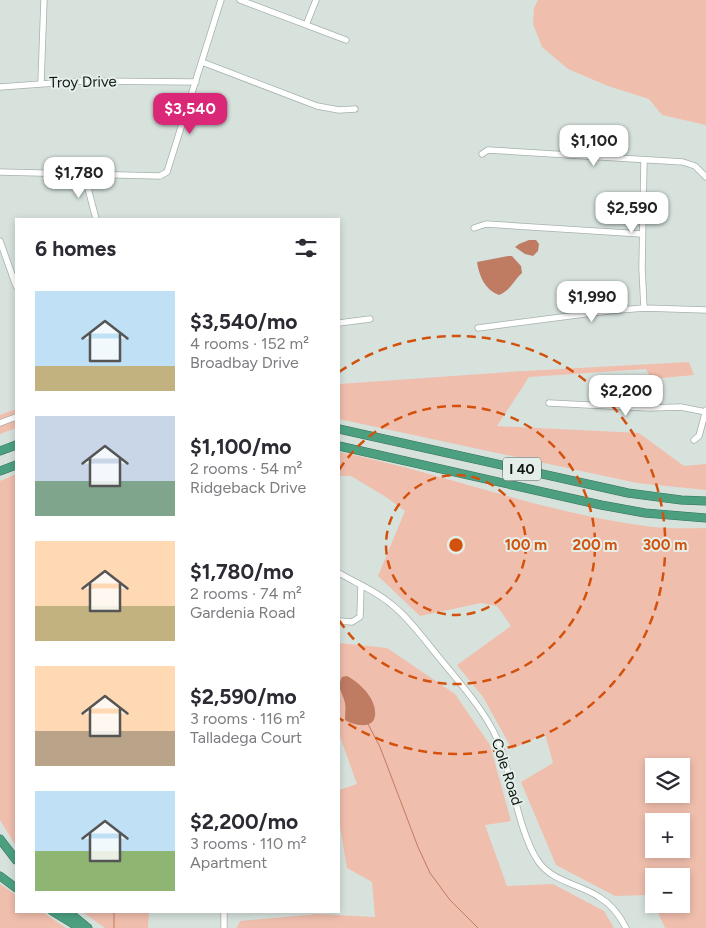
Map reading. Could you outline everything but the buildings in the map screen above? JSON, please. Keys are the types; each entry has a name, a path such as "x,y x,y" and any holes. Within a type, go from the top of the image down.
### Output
{"highway":[{"name":"I 40","path":"340,429 628,493 680,500 706,501"},
{"path":"0,451 15,445"},
{"name":"I 40","path":"340,446 601,505 645,512 706,518"},
{"path":"0,471 15,465"},
{"path":"0,839 15,859"},
{"path":"0,876 15,887"},
{"path":"55,913 80,928"},
{"path":"69,913 88,928"}],"street":[{"path":"41,83 44,0"},
{"path":"0,172 160,176 167,172 221,0"},
{"path":"240,0 346,40"},
{"path":"306,25 316,0"},
{"path":"202,62 316,106 340,110 355,108"},
{"name":"Troy Drive","path":"0,86 82,81 196,82"},
{"path":"482,154 488,150 683,162 695,166 706,177"},
{"path":"644,160 642,234 644,308"},
{"path":"84,174 96,218"},
{"path":"474,228 486,224 642,234"},
{"path":"0,240 15,283"},
{"path":"478,328 586,313 644,308 706,310"},
{"path":"340,323 370,319"},
{"path":"549,403 649,408 681,407 706,411 700,436 694,440"},
{"path":"0,422 15,417"},
{"name":"Cole Road","path":"340,574 361,588 383,598 399,611 452,672 490,726 497,737 503,753 527,836 540,864 569,884 591,892 605,901 618,915 626,928"},
{"path":"340,621 352,622 360,617 361,588"},
{"path":"224,913 224,928"}],"shaded area":[{"path":"538,0 706,0 706,125 662,115 649,99 608,86 568,69 542,47 533,24 534,8"},
{"path":"529,240 536,240 539,244 538,251 533,256 525,254 515,247"},
{"path":"512,256 521,266 522,273 509,288 499,295 486,286 479,272 477,262"},
{"path":"689,362 694,375 651,379 646,369 529,377 497,426 639,433 684,466 706,464 706,490 637,483 340,419 340,384"},
{"path":"15,409 15,428 0,434 0,415"},
{"path":"340,452 573,513 653,527 706,528 706,928 665,928 658,913 690,913 690,868 645,868 645,895 615,896 556,865 521,782 553,763 545,734 512,749 483,697 457,665 511,626 497,606 481,603 420,616 378,576 405,511 351,476 340,476"},
{"path":"15,474 15,844 0,820 0,481"},
{"path":"340,643 387,648 455,694 490,745 511,821 485,825 507,886 553,884 604,911 614,928 237,928 240,921 318,914 375,917 372,882 347,868 340,826 340,790 357,784 340,737"},
{"path":"347,676 367,692 373,704 375,716 371,723 367,725 357,725 345,720 345,703 340,690 340,681 342,677"},
{"path":"0,884 15,894 15,913 44,913 66,928 0,928"},
{"path":"84,913 149,913 148,928 105,928"}],"waterway":[{"path":"368,724 380,747 418,847 430,873 450,900 478,928"},
{"path":"114,913 114,928"}]}
